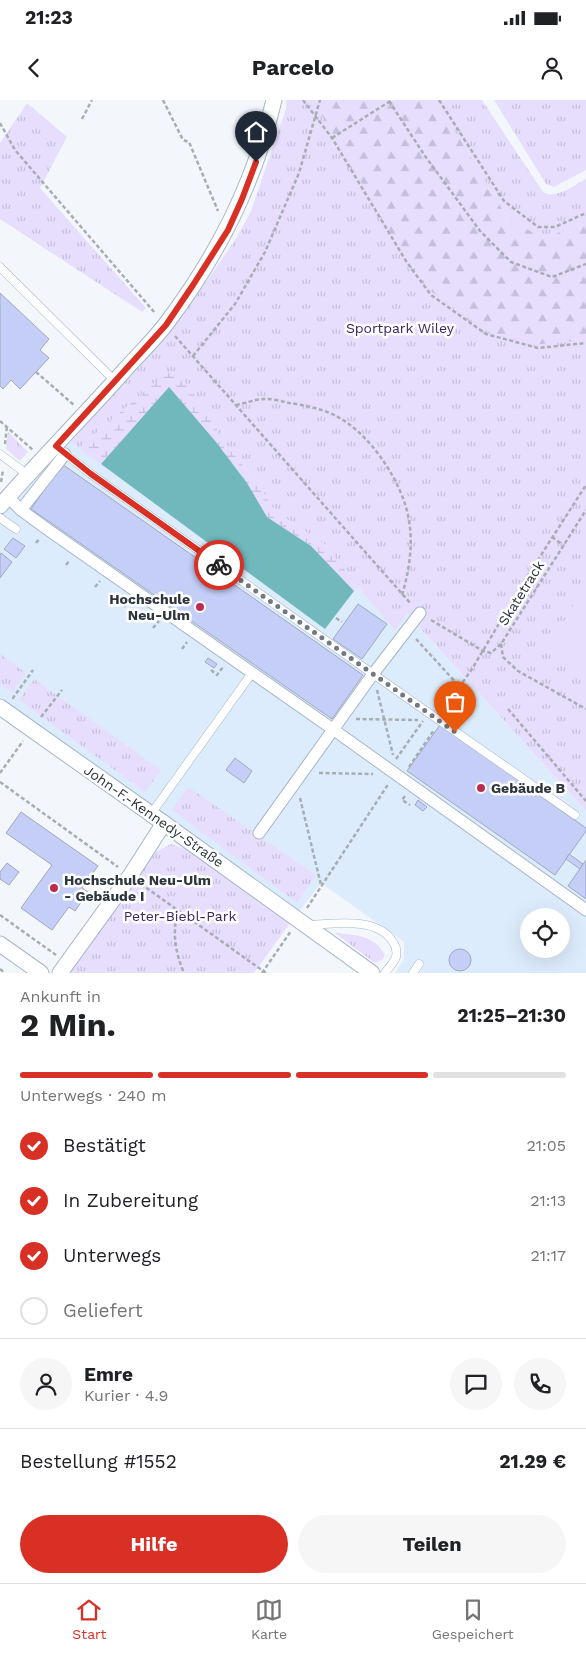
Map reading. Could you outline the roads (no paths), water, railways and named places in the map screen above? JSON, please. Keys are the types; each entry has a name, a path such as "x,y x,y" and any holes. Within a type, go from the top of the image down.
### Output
{"street":[{"path":"21,510 60,450 115,381 166,325 228,230 256,162 274,100"},
{"path":"60,450 28,475 4,502 21,510 586,910"},
{"path":"259,833 373,674 420,613"},
{"name":"John-F.-Kennedy-Straße","path":"3,701 31,729 372,973"},
{"path":"64,968 130,876 164,823"},
{"path":"0,944 41,973"}],"lane":[{"path":"0,267 115,381"},
{"path":"60,450 373,674 426,717 438,720 575,815"},
{"path":"0,454 28,475"},
{"path":"0,518 16,529"},
{"path":"152,814 252,673"},
{"path":"303,922 361,925 373,927 387,934 396,945 396,952 394,960 385,973"},
{"path":"413,973 419,964"}],"water":[{"path":"169,387 216,442 247,483 267,517 311,546 354,591 325,629 101,464"}],"place":[{"name":"Hochschule Neu-Ulm","path":"200,607"},
{"name":"Gebäude B","path":"481,788"},
{"name":"Hochschule Neu-Ulm - Gebäude I","path":"54,888"}],"park label":[{"name":"Sportpark Wiley","path":"400,328"},
{"name":"Peter-Biebl-Park","path":"180,916"}]}
